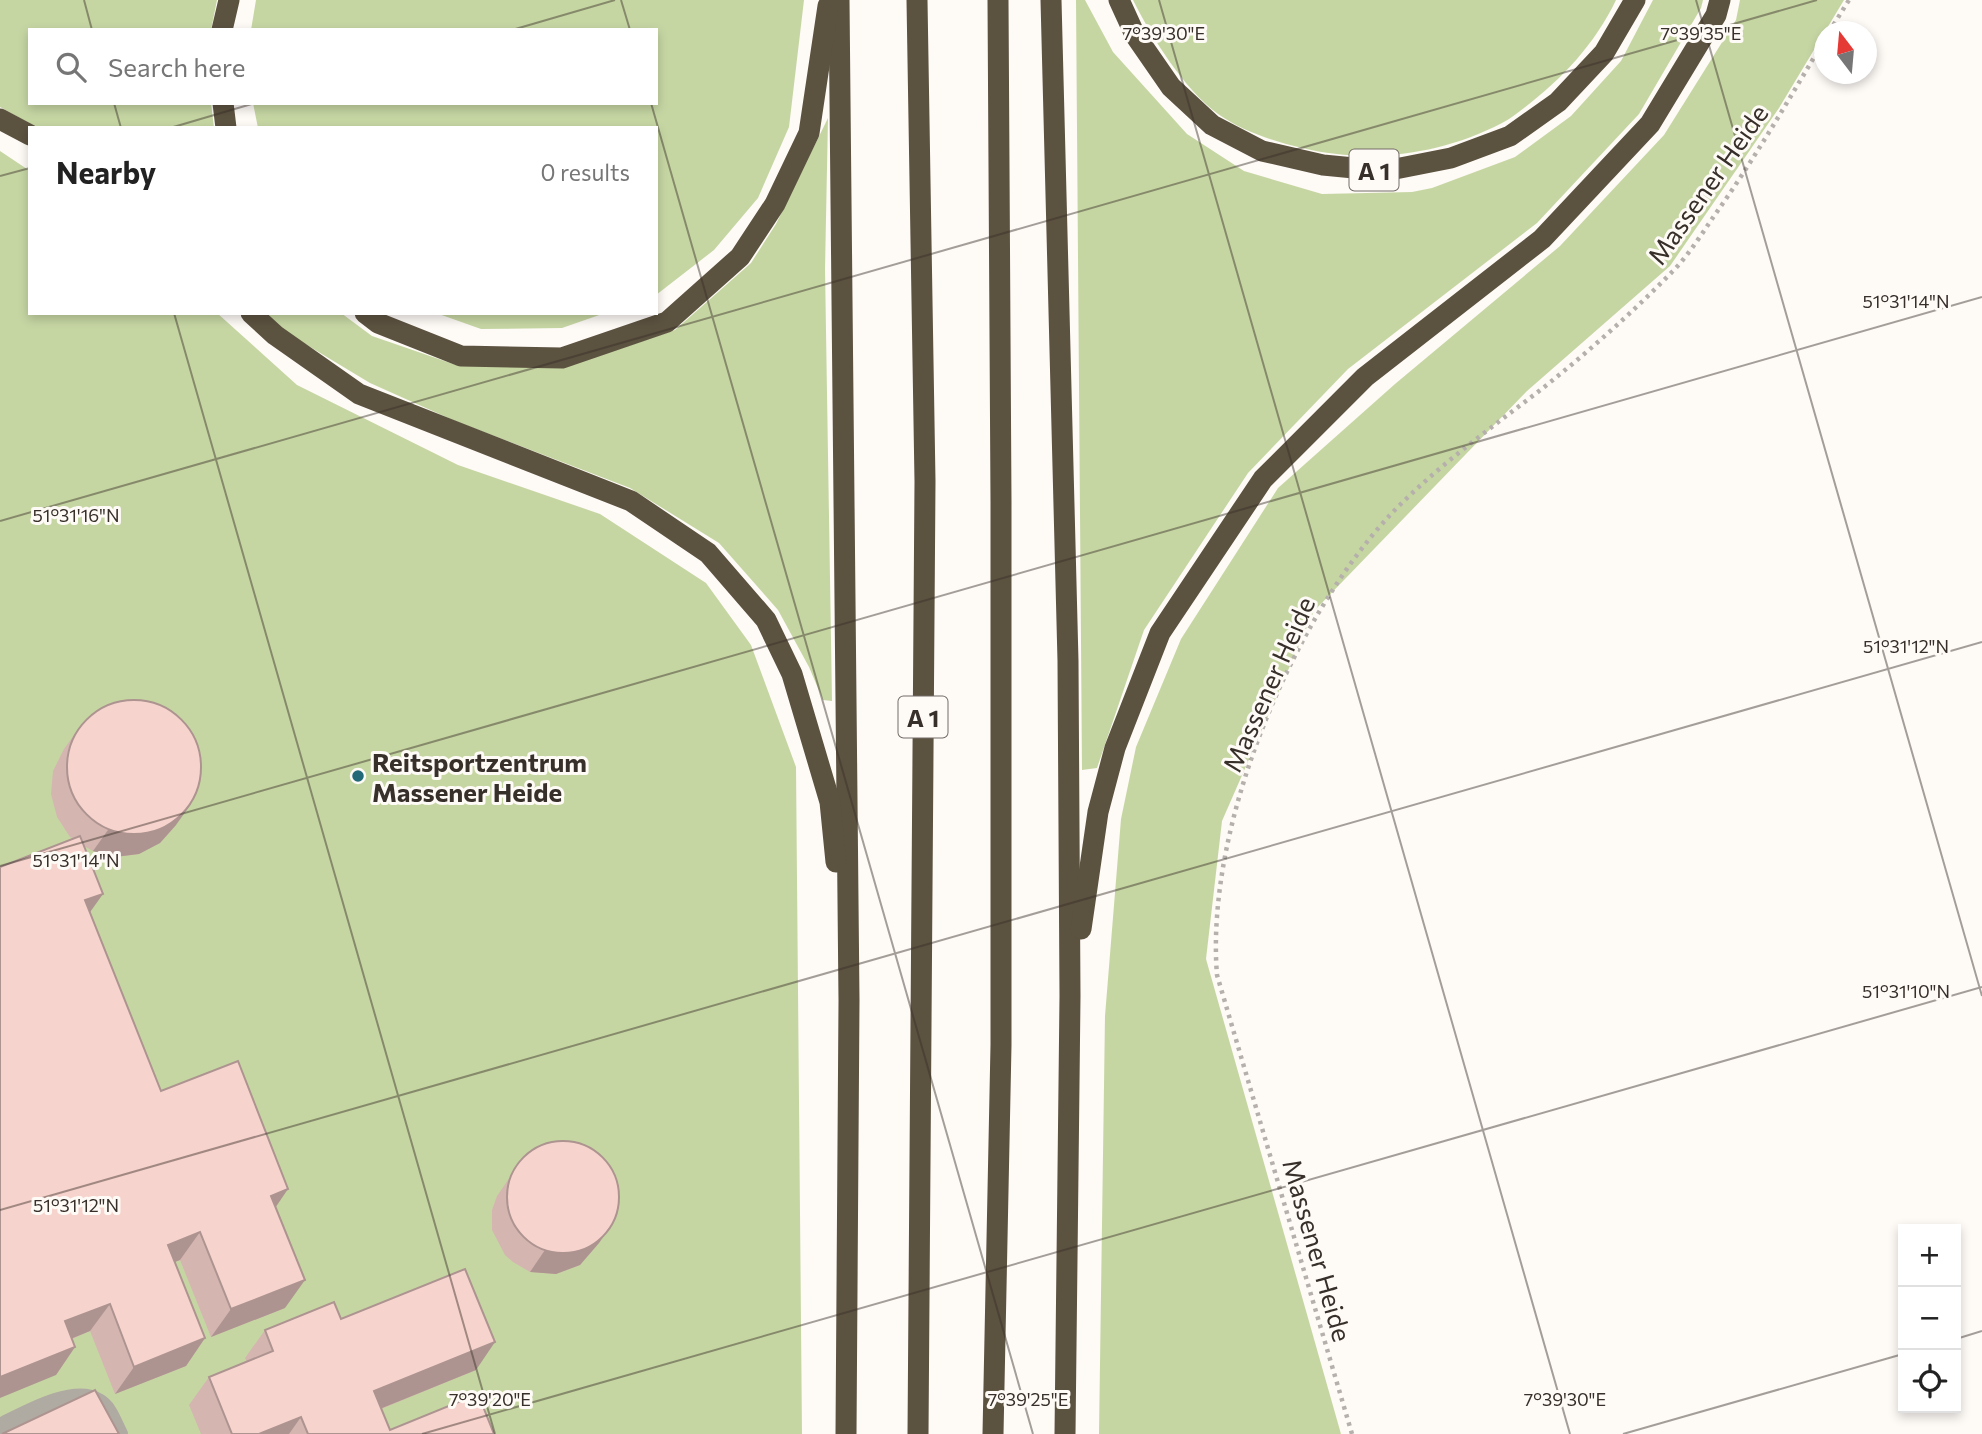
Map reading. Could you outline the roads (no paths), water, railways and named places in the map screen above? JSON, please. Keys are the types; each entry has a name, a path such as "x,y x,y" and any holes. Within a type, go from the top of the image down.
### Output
{"highway":[{"path":"222,28 229,0"},
{"path":"368,315 378,323 461,355 562,358 667,322 740,257 775,204 809,133 829,0"},
{"path":"839,0 849,1000 846,1434"},
{"name":"A 1","path":"917,0 925,481 918,1434"},
{"path":"993,1434 1001,1045 1002,501 998,0"},
{"path":"1051,0 1068,662 1070,996 1065,1434"},
{"name":"A 1","path":"1119,0 1136,35 1171,87 1212,125 1262,151 1323,165 1385,171 1451,158 1510,136 1558,102 1604,53 1634,0"},
{"path":"1070,996 1098,812 1115,748 1160,633 1263,478 1365,377 1542,239 1650,124 1716,15 1720,0"},
{"path":"223,105 226,126"},
{"path":"0,119 28,134"},
{"path":"253,315 275,335 359,394 631,501 708,553 716,562 766,620 792,674 830,802 849,1000"}],"lane":[{"path":"0,1427 64,1399 83,1397 98,1401 108,1411 119,1434"}],"place":[{"name":"Reitsportzentrum Massener Heide","path":"358,776"}]}
